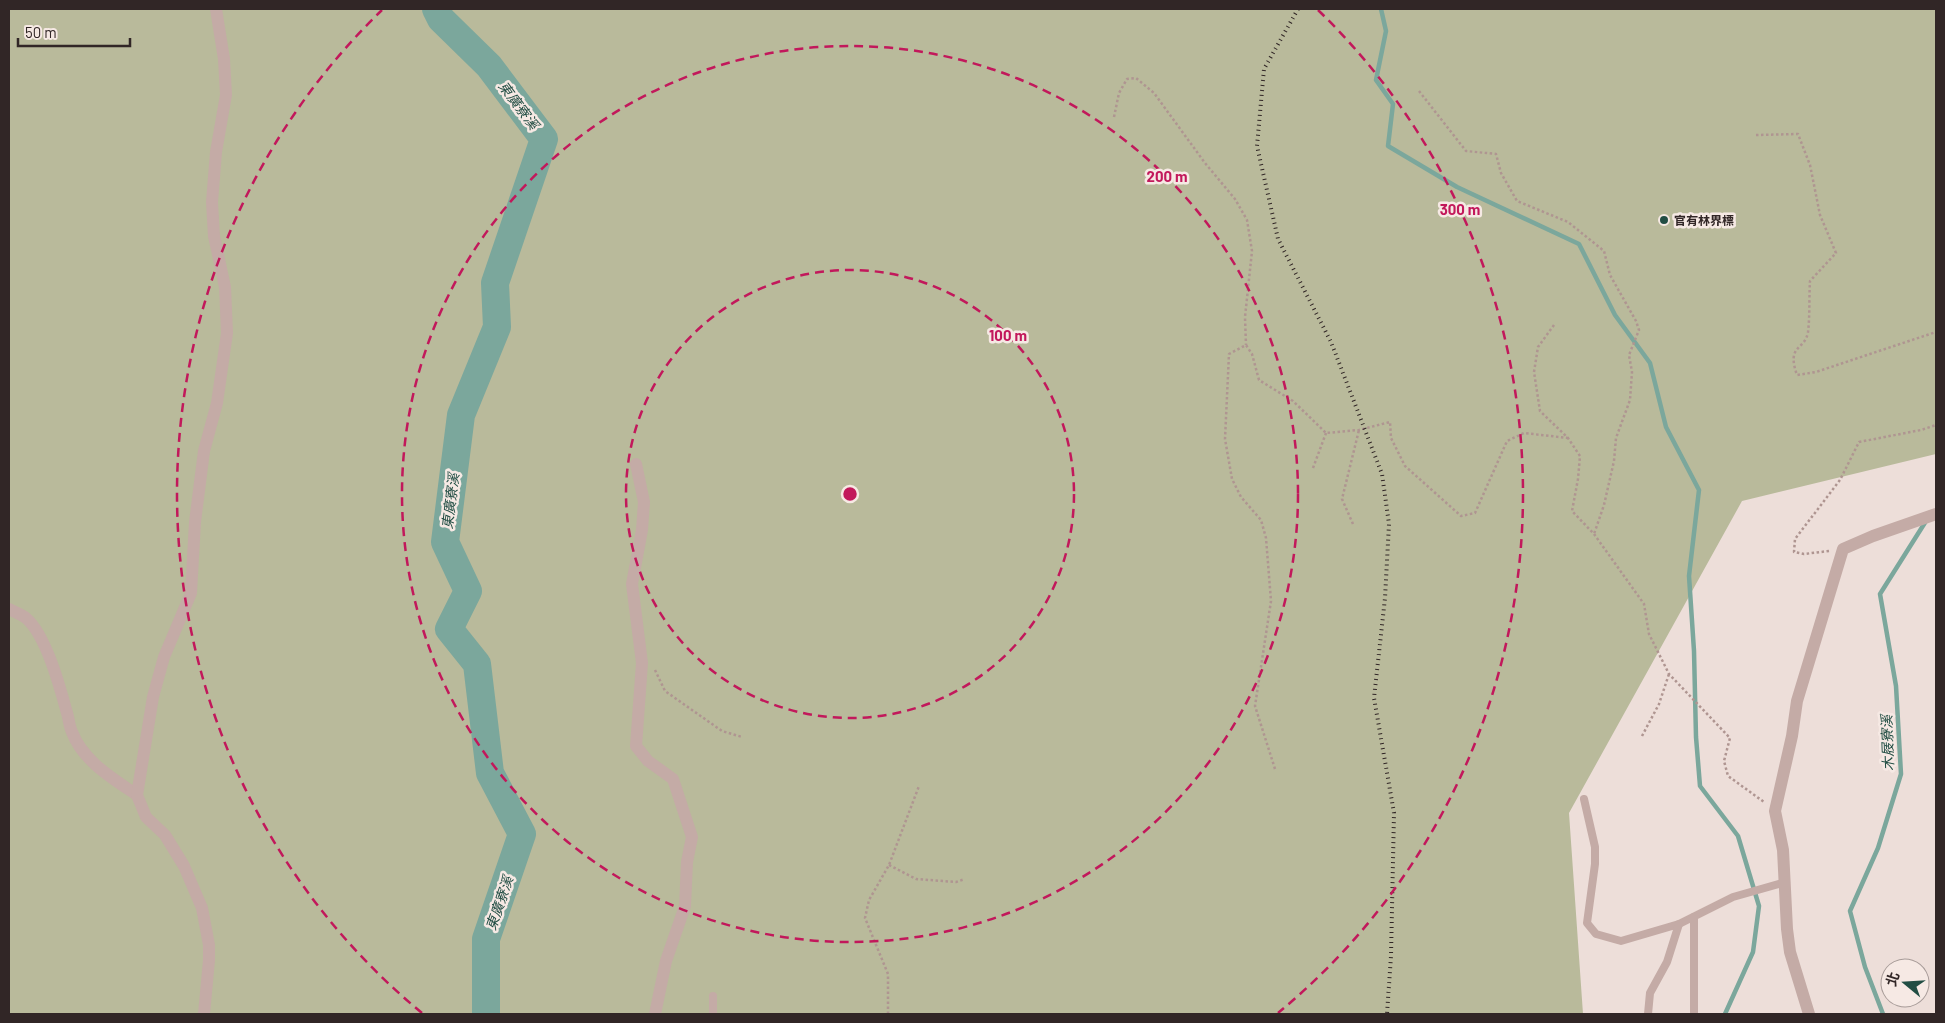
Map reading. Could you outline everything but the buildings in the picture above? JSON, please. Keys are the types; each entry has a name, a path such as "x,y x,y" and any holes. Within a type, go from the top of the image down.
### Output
{"street":[{"path":"137,795 153,697 164,656 191,593 195,522 204,451 217,403 227,333 224,287 214,236 212,210 216,152 226,95 224,58 216,9"},
{"path":"636,464 644,502 642,530 632,584 642,663 636,746 648,761 674,779 692,837 687,862 685,906 666,961 655,1014"},
{"path":"1808,1014 1790,952 1783,850 1775,811 1792,736 1797,701 1843,549 1873,536 1936,514"},
{"path":"9,609 25,618 35,628 58,685 72,732 81,748 90,760 137,795 146,817 165,835 184,866 202,908 209,945 210,960 204,1014"}],"lane":[{"path":"1584,799 1595,847 1595,864 1587,923 1596,934 1621,942 1679,924 1733,897 1786,882"},
{"path":"1694,917 1694,1014"},
{"path":"1648,1014 1650,993 1668,962 1679,924"},
{"path":"713,996 713,1014"}],"path":[{"path":"1114,117 1119,93 1127,79 1136,78 1154,93 1235,199 1247,220 1252,251 1244,318 1246,345 1252,354 1259,380 1293,402 1326,432 1359,430 1390,422 1391,438 1406,466 1462,516 1475,513 1507,441 1524,433 1568,438"},
{"path":"1419,91 1466,150 1496,154 1501,173 1517,201 1568,222 1604,251 1610,275 1636,321 1639,330 1630,355 1632,372 1630,400 1616,438 1614,461 1604,505 1594,534"},
{"path":"1756,135 1798,134 1810,165 1820,215 1836,253 1810,280 1808,335 1794,353 1793,364 1797,375 1816,372 1936,332"},
{"path":"1554,325 1538,347 1534,372 1540,411 1568,438 1580,456 1572,511 1594,534 1644,604 1648,634 1669,674 1730,738 1724,761 1728,776 1775,811"},
{"path":"1246,345 1229,354 1225,440 1232,479 1241,497 1261,520 1266,538 1271,601 1255,706 1275,769"},
{"path":"1843,549 1804,554 1794,552 1795,539 1840,480 1859,442 1921,430 1936,424"},
{"path":"1352,524 1342,499 1359,430"},
{"path":"1313,468 1326,432"},
{"path":"642,663 652,665 665,692 722,731 742,737"},
{"path":"1642,736 1659,704 1669,674"},
{"path":"888,1014 888,974 865,918 870,900 889,865 919,786"},
{"path":"889,865 916,878 956,882 965,879"}],"green space":[{"path":"9,9 1936,9 1936,454 1742,501 1569,813 1583,1014 9,1014"}],"waterway":[{"name":"東廣寮溪","path":"436,9 441,19 489,66 544,139 495,283 497,327 461,415 445,542 468,591 449,629 477,664 490,773 522,834 486,939 486,1014"},
{"path":"1381,9 1386,31 1376,80 1393,104 1388,146 1457,187 1579,244 1615,315 1650,363 1666,427 1699,490 1689,576 1700,786 1738,836 1759,906 1753,952 1725,1014"},
{"name":"木屐寮溪","path":"1883,1014 1865,967 1850,911 1878,848 1901,774 1896,686 1880,594 1926,521"}],"railway":[{"path":"1298,9 1264,69 1257,146 1278,239 1331,342 1382,474 1389,524 1385,598 1374,698 1394,813 1391,956 1387,1014"}],"place":[{"name":"官有林界標","path":"1664,220"}]}
